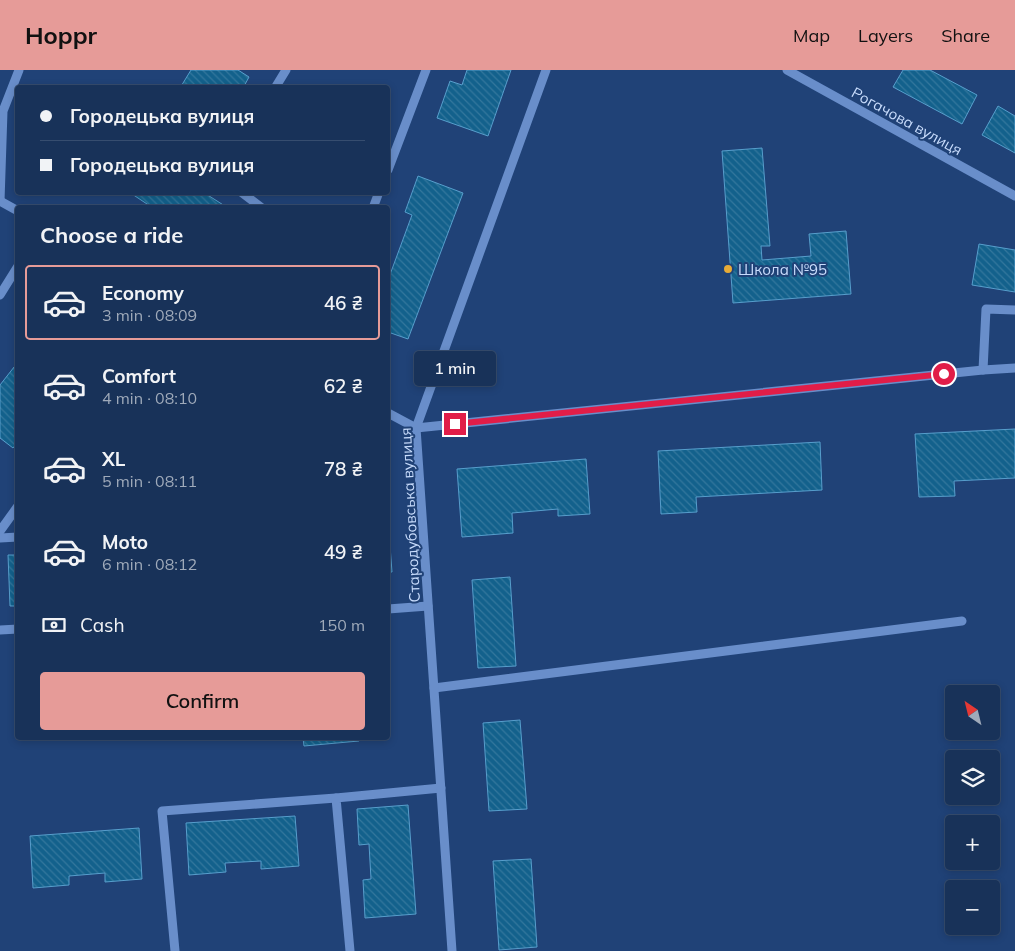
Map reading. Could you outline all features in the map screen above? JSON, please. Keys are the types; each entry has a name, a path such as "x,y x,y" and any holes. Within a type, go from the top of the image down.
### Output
{"street":[{"path":"15,209 0,201 3,111 19,70"},
{"path":"277,85 286,70"},
{"path":"390,165 426,70"},
{"name":"Стародубовська вулиця","path":"452,951 416,428 546,70"},
{"name":"Рогачова вулиця","path":"786,70 1015,196"},
{"path":"246,195 258,205"},
{"path":"0,295 15,271"},
{"path":"984,370 986,308 1015,310"},
{"path":"390,413 416,428 1015,368"},
{"path":"0,531 15,510"},
{"path":"0,538 15,536"},
{"path":"390,608 428,606"},
{"path":"434,688 962,621"},
{"path":"0,630 15,629"},
{"path":"175,951 162,812 441,788"},
{"path":"336,798 350,951"}],"building":[{"path":"191,70 238,70 249,77 245,85 182,85"},
{"path":"467,70 511,70 488,136 437,118 450,81 462,85"},
{"path":"903,70 930,70 977,95 962,124 893,87"},
{"path":"998,106 1015,116 1015,153 982,135"},
{"path":"762,148 770,246 761,246 762,260 811,256 809,234 846,231 851,294 733,303 722,151"},
{"path":"418,176 463,193 408,339 390,333 390,275 412,215 405,212"},
{"path":"134,195 208,195 223,205 148,205"},
{"path":"979,244 1015,250 1015,292 972,285"},
{"path":"15,366 15,446 13,448 0,438 0,385"},
{"path":"1015,429 1015,478 954,481 955,496 919,497 915,434"},
{"path":"820,442 822,490 696,497 697,512 661,514 658,451"},
{"path":"586,459 590,514 558,516 558,509 512,513 513,533 462,537 457,469"},
{"path":"390,546 392,572 390,572"},
{"path":"8,555 15,555 15,606 10,606"},
{"path":"510,577 516,666 478,668 472,580"},
{"path":"520,720 527,809 489,811 483,723"},
{"path":"303,740 359,741 304,746"},
{"path":"408,805 416,914 365,918 363,880 371,879 369,844 359,845 357,809"},
{"path":"295,816 299,866 261,869 261,861 225,863 226,872 189,875 186,823"},
{"path":"139,828 142,879 105,882 105,873 69,876 69,885 33,888 30,836"},
{"path":"531,859 537,947 499,950 493,861"}],"place":[{"name":"Школа №95","path":"728,269"}],"route":[{"path":"455,424 944,374"}]}
